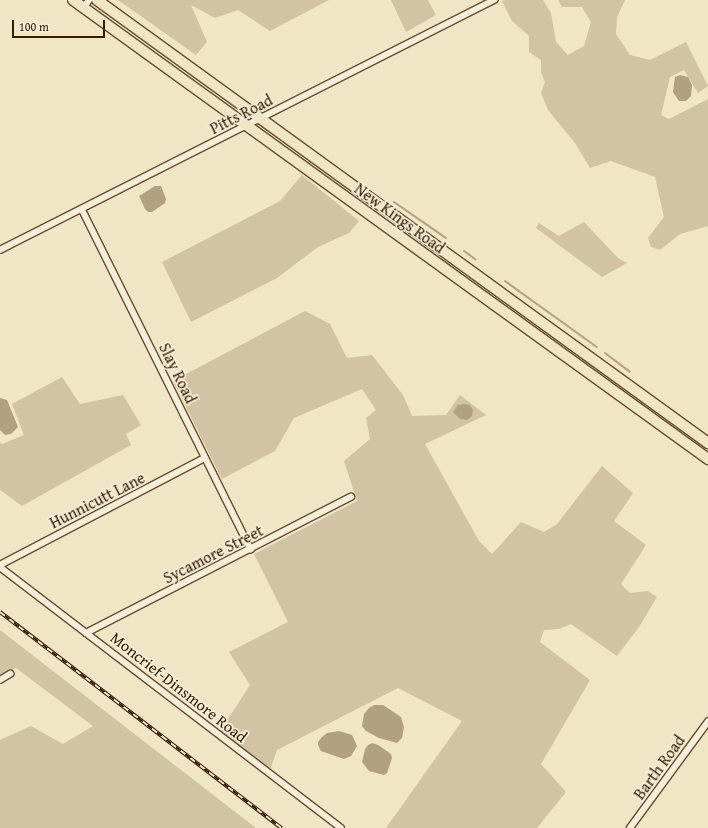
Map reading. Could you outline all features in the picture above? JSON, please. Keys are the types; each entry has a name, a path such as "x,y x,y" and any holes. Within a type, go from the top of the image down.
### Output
{"highway":[{"name":"New Kings Road","path":"73,0 86,4 247,126 708,460"},
{"name":"New Kings Road","path":"97,0 707,440"}],"street":[{"name":"Pitts Road","path":"0,250 494,0"},
{"name":"Slay Road","path":"82,209 251,549"},
{"path":"444,268 452,257"},
{"path":"639,409 647,398"},
{"name":"Hunnicutt Lane","path":"0,566 205,458"},
{"name":"Sycamore Street","path":"86,633 351,496"},
{"name":"Moncrief-Dinsmore Road","path":"0,566 341,828"},
{"path":"0,680 10,674"},
{"name":"Barth Road","path":"630,828 708,722"}],"shaded area":[{"path":"118,0 329,0 270,31 238,10 215,18 191,5 207,42 196,55"},
{"path":"391,0 428,0 436,15 406,32"},
{"path":"543,0 551,13 556,42 568,55 584,46 591,22 582,7 562,7 558,0 625,0 617,17 616,34 630,55 650,60 686,42 708,86 698,93 684,70 670,77 661,115 669,119 708,99 708,226 680,234 660,250 651,247 648,238 664,217 655,177 611,161 590,168 575,143 548,110 541,93 545,82 541,72 541,60 529,52 529,36 512,21 502,1"},
{"path":"680,75 688,77 692,85 691,96 686,101 679,101 673,92 675,77"},
{"path":"302,175 359,221 349,233 318,247 277,278 191,322 162,262 280,201"},
{"path":"155,186 161,186 166,199 165,203 152,212 148,212 139,196"},
{"path":"584,222 618,258 627,263 602,277 536,228 539,223 559,236"},
{"path":"305,311 330,324 347,358 372,355 403,395 412,416 446,415 460,395 486,415 425,444 479,541 492,554 521,522 544,532 557,524 602,466 633,493 614,521 646,545 621,584 630,593 648,591 657,597 639,627 617,656 571,624 559,629 544,630 540,642 590,680 541,764 566,792 537,828 386,828 462,721 398,688 277,750 270,770 220,731 250,685 229,652 288,622 254,554 357,501 344,461 370,439 366,418 376,410 362,389 294,418 275,451 222,479 173,381"},
{"path":"62,377 80,404 123,395 141,425 126,434 131,445 22,506 0,490 0,443 2,444 24,435 12,404"},
{"path":"0,398 7,400 18,427 11,434 5,435 0,430"},
{"path":"458,405 470,405 473,410 472,416 467,420 460,419 453,412"},
{"path":"0,630 256,828 0,828 0,740 31,726 63,744 93,726 16,668 0,675"},
{"path":"374,705 383,705 401,717 404,727 402,738 397,743 379,738 366,731 362,726 364,714"},
{"path":"339,731 352,735 357,746 351,756 344,759 321,751 318,745 318,742 327,733"},
{"path":"372,743 378,745 391,754 392,758 387,773 384,775 369,771 362,762 365,749"}],"waterway":[{"path":"394,202 446,238"},
{"path":"464,251 475,259"},
{"path":"505,281 597,347"},
{"path":"605,353 630,372"}],"railway":[{"path":"0,612 282,828"}]}
